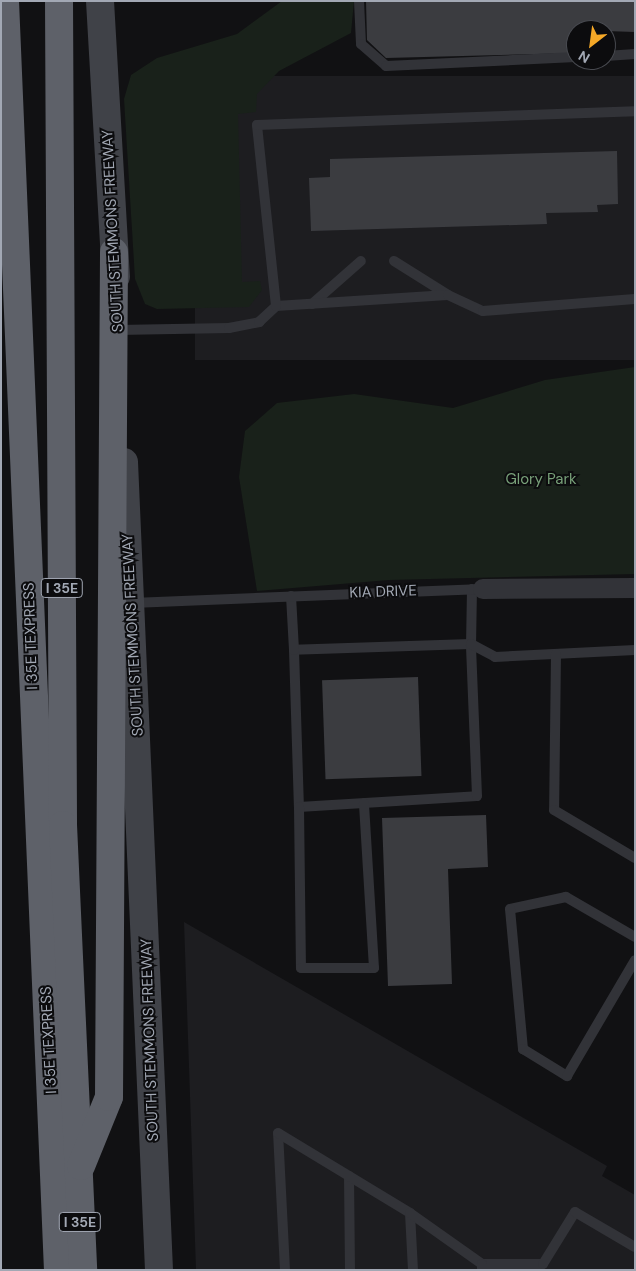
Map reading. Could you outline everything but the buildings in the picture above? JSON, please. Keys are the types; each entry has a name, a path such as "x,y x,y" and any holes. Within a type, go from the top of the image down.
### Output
{"highway":[{"name":"I 35E TEXPRESS","path":"5,1 58,1270"},
{"name":"I 35E","path":"59,1 63,825 83,1270"},
{"path":"78,1175 109,1097 114,252"}],"main road":[{"name":"SOUTH STEMMONS FREEWAY","path":"100,1 131,603 159,1270"}],"street":[{"name":"KIA DRIVE","path":"478,589 635,588"}],"lane":[{"path":"359,1 361,44 386,66 566,57"},
{"path":"616,55 635,54"},
{"path":"276,306 257,125 635,111"},
{"path":"312,304 361,261"},
{"path":"394,262 448,295 483,310 635,300"},
{"path":"118,330 230,328 259,322 276,306 448,295"},
{"path":"299,807 477,796 471,644 478,589"},
{"name":"KIA DRIVE","path":"131,603 478,589"},
{"path":"291,596 299,807 300,968 374,968 364,803"},
{"path":"294,650 471,644 495,657 635,650"},
{"path":"556,654 554,810 635,858"},
{"path":"635,937 566,897 510,909 523,1049 567,1076 635,960"},
{"path":"285,1270 278,1133 410,1213 482,1267 543,1267 553,1270"},
{"path":"349,1176 350,1270"},
{"path":"543,1267 575,1212 635,1247"},
{"path":"410,1213 413,1270"}],"shaded area":[{"path":"195,76 635,76 635,360 195,360"},
{"path":"184,922 607,1166 602,1176 635,1195 635,1270 196,1270"}],"green space":[{"path":"282,1 354,1 351,33 279,71 257,94 256,112 238,114 242,282 260,281 262,290 249,307 157,309 145,304 135,279 124,99 131,75 157,58 237,34"},
{"name":"Glory Park","path":"635,367 635,574 389,580 257,591 239,477 245,431 277,403 354,394 453,408 545,380"}]}
